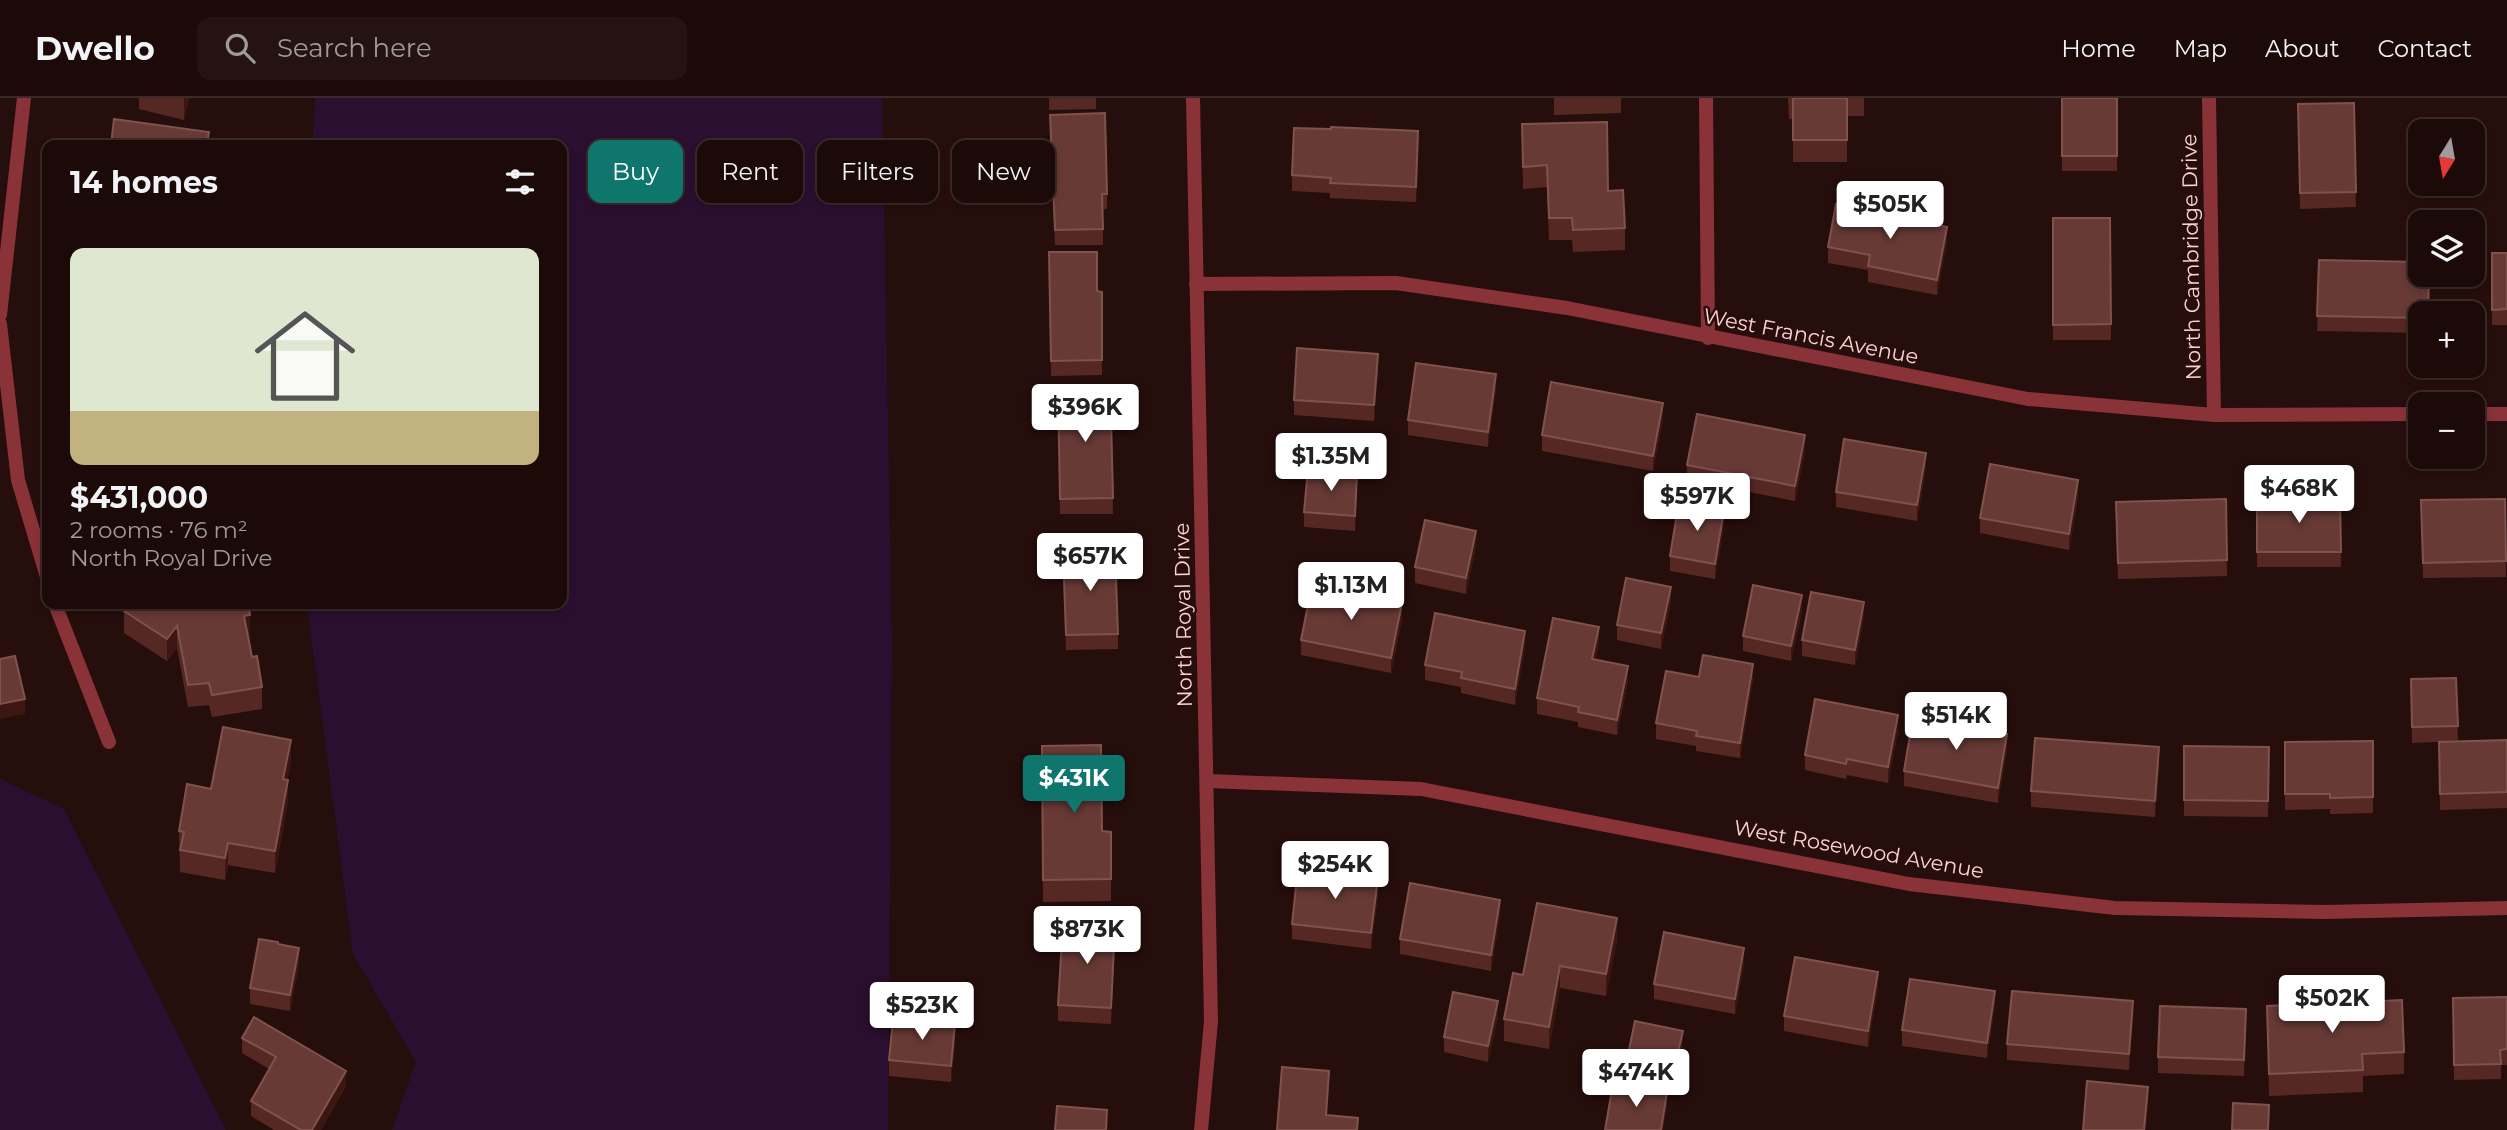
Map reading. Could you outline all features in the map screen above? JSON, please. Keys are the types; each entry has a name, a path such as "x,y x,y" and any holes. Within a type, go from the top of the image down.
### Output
{"street":[{"path":"0,315 24,98"},
{"name":"North Royal Drive","path":"1194,98 1211,1021 1201,1130"},
{"path":"1706,98 1708,338"},
{"name":"North Cambridge Drive","path":"2209,98 2214,415"},
{"name":"West Francis Avenue","path":"1196,284 1396,283 1567,309 2028,399 2214,415 2408,414"},
{"path":"0,324 18,480 42,560"},
{"path":"2485,414 2507,414"},
{"path":"57,609 109,742"},
{"name":"West Rosewood Avenue","path":"1208,781 1421,789 1909,884 2115,908 2324,912 2507,908"}],"shaded area":[{"path":"315,98 882,98 883,140 817,140 817,203 884,203 892,644 888,1130 392,1130 416,1062 353,954 308,609 567,609 567,140 313,140"},
{"path":"0,779 64,809 226,1130 0,1130"}],"building":[{"path":"1793,98 1847,98 1847,140 1793,140"},
{"path":"2062,98 2117,98 2117,156 2062,156"},
{"path":"2354,103 2356,192 2300,193 2298,104"},
{"path":"1105,113 1107,194 1102,194 1103,229 1055,230 1055,140 1051,140 1050,115"},
{"path":"114,119 209,132 208,140 112,140"},
{"path":"1607,122 1608,191 1623,190 1625,228 1573,230 1572,218 1549,218 1547,165 1523,167 1522,124"},
{"path":"1294,128 1418,131 1416,187 1330,183 1331,178 1292,175"},
{"path":"1836,204 1947,227 1937,280 1868,266 1870,255 1828,247"},
{"path":"2053,218 2110,218 2111,324 2053,325"},
{"path":"1049,252 1097,252 1097,291 1102,292 1102,360 1051,361"},
{"path":"2492,253 2507,253 2507,309 2492,310"},
{"path":"2319,260 2408,262 2408,287 2429,287 2428,301 2408,301 2408,318 2317,316"},
{"path":"1297,348 1378,354 1374,405 1294,400"},
{"path":"1416,363 1496,374 1488,432 1408,420"},
{"path":"1551,382 1663,403 1653,456 1542,435"},
{"path":"1058,388 1106,388 1107,418 1111,418 1113,498 1060,499"},
{"path":"1697,414 1805,435 1795,486 1687,465"},
{"path":"1844,439 1926,453 1917,505 1836,492"},
{"path":"1990,464 2078,480 2069,534 1980,518"},
{"path":"1308,469 1357,473 1355,516 1304,512"},
{"path":"2257,497 2340,497 2341,552 2257,552"},
{"path":"2226,499 2227,560 2118,563 2116,502"},
{"path":"2505,499 2506,561 2423,563 2421,500"},
{"path":"1679,502 1724,510 1715,564 1670,556"},
{"path":"1425,520 1476,531 1466,578 1415,567"},
{"path":"1063,551 1115,551 1118,634 1066,635"},
{"path":"1626,578 1671,587 1661,633 1617,625"},
{"path":"1312,585 1402,603 1391,658 1301,640"},
{"path":"1753,585 1802,595 1791,646 1743,636"},
{"path":"1811,592 1864,602 1855,650 1802,640"},
{"path":"249,609 250,615 244,616 252,657 257,656 262,687 212,695 209,683 188,685 177,626 167,639 124,611"},
{"path":"1435,613 1525,631 1515,689 1461,678 1462,672 1425,665"},
{"path":"1553,618 1599,627 1592,659 1628,666 1617,720 1578,712 1579,707 1537,698"},
{"path":"1703,655 1753,664 1740,743 1696,736 1697,731 1656,723 1666,671 1699,677"},
{"path":"15,656 25,699 0,704 0,659"},
{"path":"2456,678 2458,726 2412,727 2411,679"},
{"path":"1815,699 1898,715 1888,767 1847,759 1846,764 1805,755"},
{"path":"1913,717 2007,734 1998,788 1904,771"},
{"path":"223,727 291,740 283,779 288,780 275,851 228,843 225,858 180,850 184,832 179,831 187,784 211,789"},
{"path":"2035,738 2159,747 2155,801 2031,791"},
{"path":"2507,740 2507,792 2440,794 2439,742"},
{"path":"2373,741 2373,797 2330,798 2330,794 2285,794 2285,742"},
{"path":"1101,745 1102,831 1111,832 1111,879 1043,880 1042,746"},
{"path":"2184,746 2269,747 2268,801 2184,800"},
{"path":"1298,868 1378,878 1371,933 1292,924"},
{"path":"1410,883 1500,900 1491,955 1400,939"},
{"path":"1537,903 1617,918 1606,974 1560,966 1549,1027 1504,1019 1513,973 1523,975"},
{"path":"1063,923 1115,926 1111,1008 1058,1005"},
{"path":"1664,932 1744,948 1735,999 1654,984"},
{"path":"259,939 299,948 290,995 250,988"},
{"path":"1795,957 1878,972 1868,1031 1784,1016"},
{"path":"1910,979 1995,991 1987,1043 1902,1030"},
{"path":"2012,991 2133,1001 2129,1054 2007,1044"},
{"path":"1453,992 1498,1001 1488,1046 1444,1037"},
{"path":"2507,997 2507,1049 2500,1050 2501,1064 2454,1065 2453,998"},
{"path":"2402,1000 2404,1052 2362,1054 2363,1070 2269,1074 2267,1006"},
{"path":"2160,1006 2246,1009 2244,1060 2158,1057"},
{"path":"254,1017 346,1071 312,1130 301,1130 251,1101 276,1057 242,1038"},
{"path":"893,1019 955,1024 951,1066 889,1060"},
{"path":"1635,1021 1683,1031 1673,1074 1626,1064"},
{"path":"1282,1067 1329,1071 1326,1115 1358,1118 1357,1130 1277,1130"},
{"path":"2087,1081 2148,1087 2144,1130 2083,1130"},
{"path":"1613,1084 1667,1092 1661,1130 1605,1130"},
{"path":"2233,1103 2269,1105 2268,1130 2232,1130"},
{"path":"1057,1106 1107,1110 1106,1130 1055,1130"}]}
